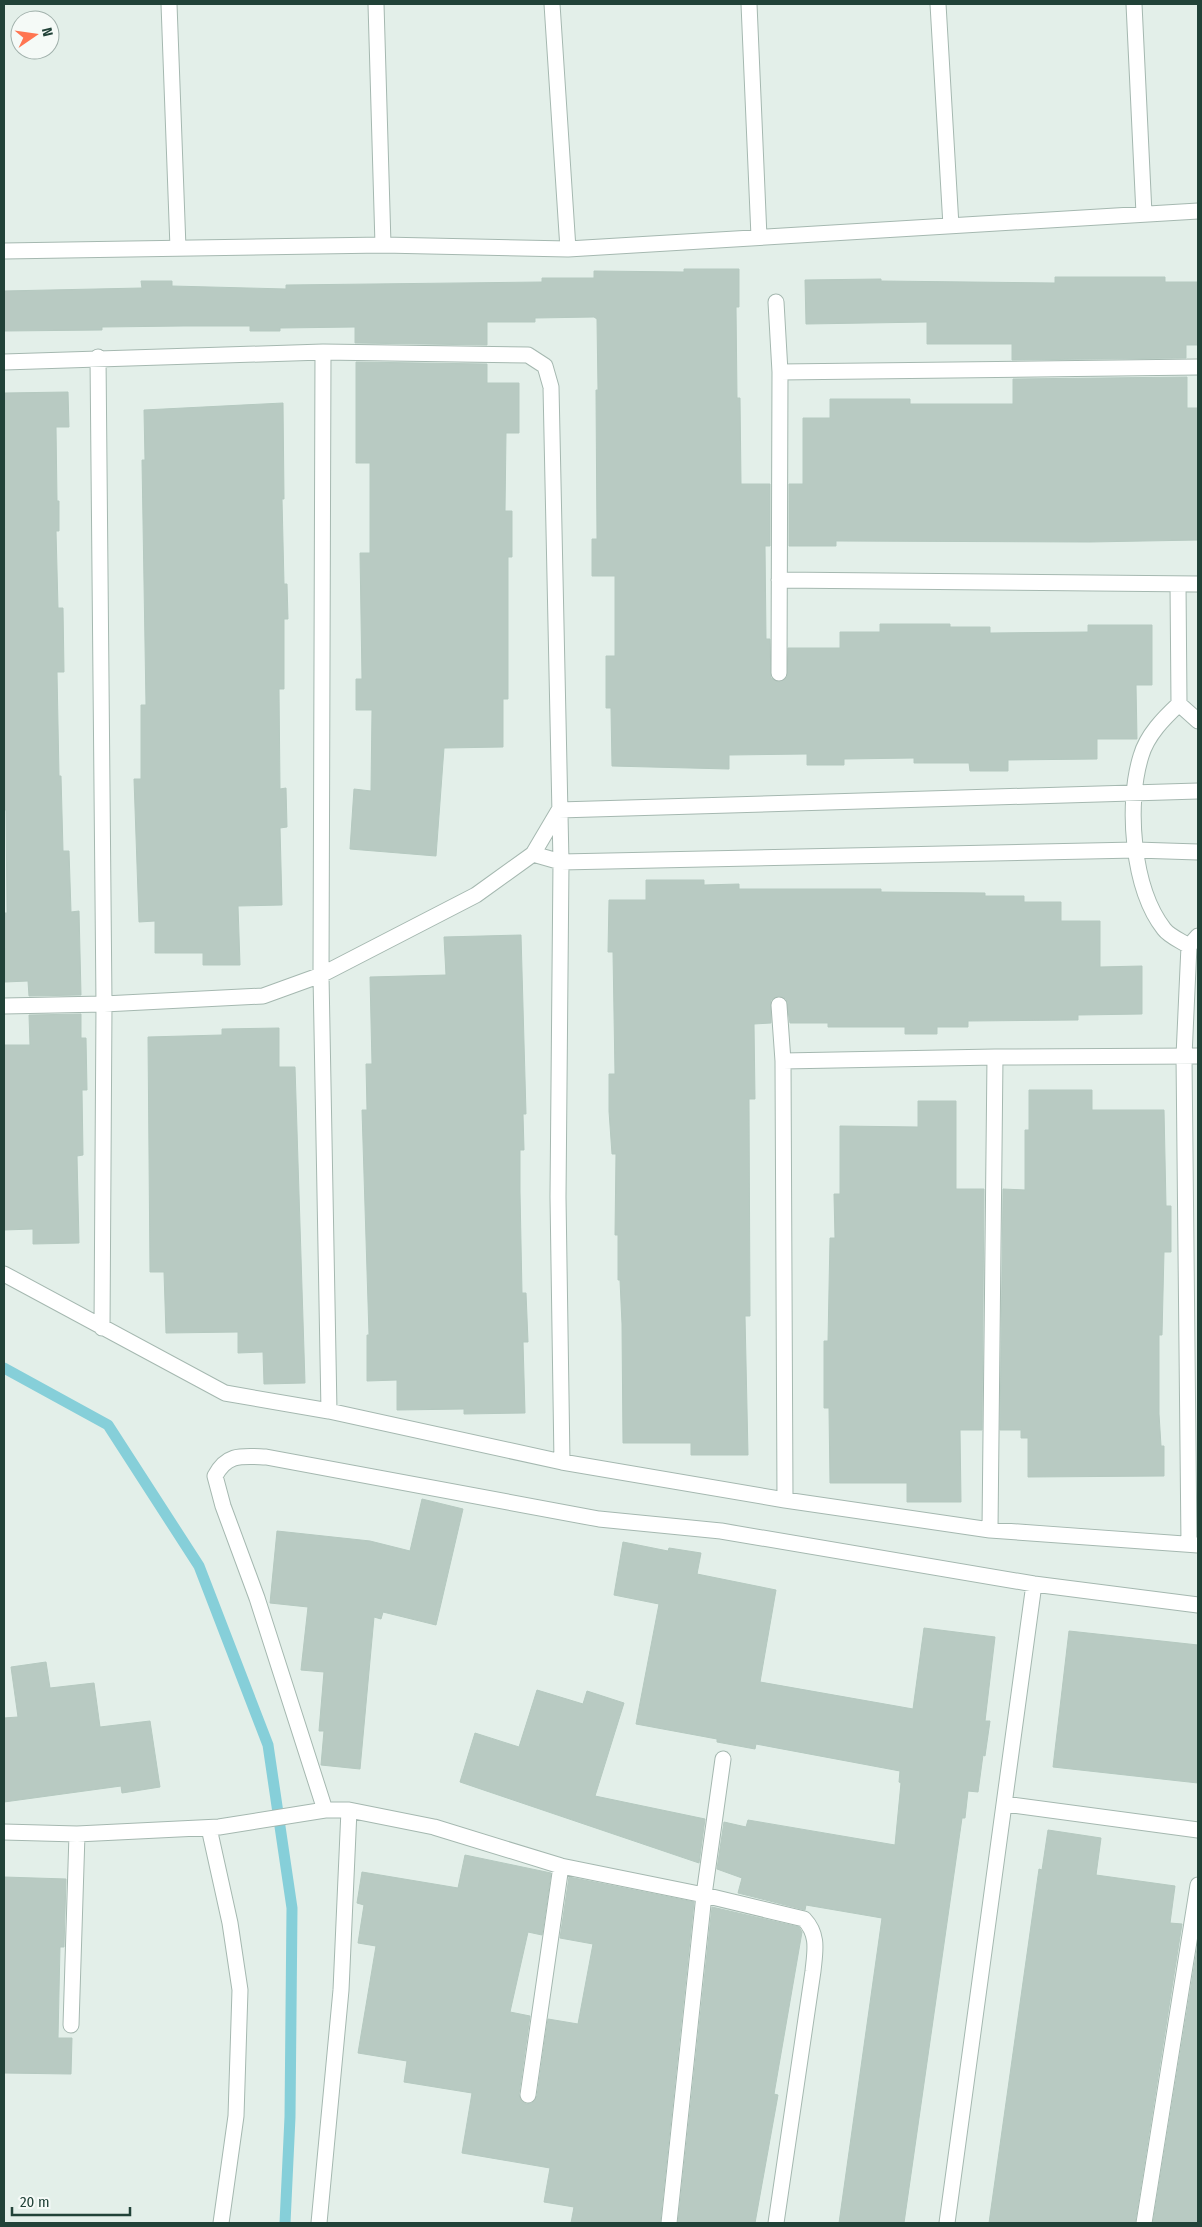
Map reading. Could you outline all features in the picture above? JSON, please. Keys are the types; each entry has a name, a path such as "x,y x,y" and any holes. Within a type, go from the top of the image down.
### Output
{"street":[{"path":"169,4 178,248"},
{"path":"376,4 383,245"},
{"path":"552,4 568,249"},
{"path":"749,4 759,237"},
{"path":"938,4 951,226"},
{"path":"1134,4 1144,214"},
{"path":"4,251 383,245 568,249 1198,211"},
{"path":"776,302 780,372 779,673"},
{"path":"323,352 321,975 329,1411"},
{"path":"4,362 98,357 323,352 528,354 545,366 551,387 561,862 558,1236 562,1462"},
{"path":"98,357 104,1004 102,1328"},
{"path":"780,372 1198,367"},
{"path":"779,580 1198,584"},
{"path":"4,1274 225,1394 329,1411 562,1462 785,1500 990,1530 1193,1544 1191,1056 1193,941 1164,930 1144,890 1136,850 1135,793 1141,755 1159,723 1179,704 1178,584"},
{"path":"1179,704 1198,721"},
{"path":"559,810 1198,791"},
{"path":"4,1006 104,1004 263,996 321,975 476,895 532,854 559,810"},
{"path":"532,854 561,862 1136,850 1198,852"},
{"path":"779,1005 783,1061 785,1500"},
{"path":"783,1061 1191,1056"},
{"path":"990,1530 995,1057"},
{"path":"319,1811 257,1598 223,1506 215,1476 221,1464 239,1455 266,1456 599,1519 721,1531 1034,1584 1198,1605"},
{"path":"947,2223 1034,1584"},
{"path":"669,2223 704,1895 724,1759"},
{"path":"1005,1804 1198,1830"},
{"path":"319,2223 341,1990 348,1810"},
{"path":"4,1832 77,1834 214,1828 319,1811 348,1810 434,1827 562,1866 704,1895 804,1919 814,1932 813,1971 776,2223"},
{"path":"214,1828 240,1990 236,2116 221,2223"},
{"path":"71,2025 77,1834"},
{"path":"528,2095 562,1866"},
{"path":"1144,2223 1198,1885"}],"building":[{"path":"684,269 739,269 739,307 736,307 737,398 740,398 741,484 770,484 770,546 765,546 766,639 770,639 771,678 779,682 787,677 788,648 840,648 840,632 880,632 880,624 950,624 950,627 990,627 990,633 1088,632 1088,625 1152,625 1152,685 1136,685 1137,739 1097,739 1097,759 1008,760 1008,771 970,771 969,763 914,763 914,758 844,759 844,765 807,765 807,754 729,755 729,769 612,766 611,708 606,708 606,656 615,656 615,576 592,576 592,539 597,539 596,390 598,390 597,319 594,317 535,318 535,322 487,322 487,345 355,343 355,327 280,328 280,331 250,331 250,326 183,326 102,327 102,330 4,331 4,291 142,288 141,281 172,281 172,286 286,289 286,285 542,282 542,278 594,278 594,271 684,272"},
{"path":"1055,277 1165,277 1165,282 1198,282 1198,345 1186,345 1186,358 1012,360 1012,344 927,344 927,322 806,324 805,280 881,279 881,281 1055,283"},
{"path":"356,362 487,364 487,383 519,383 519,433 506,433 505,511 512,511 512,557 508,557 508,699 503,699 503,747 444,748 436,856 350,849 354,789 371,791 372,710 356,710 356,679 362,679 360,553 370,553 370,463 356,463"},
{"path":"1187,377 1187,408 1198,408 1198,540 1089,542 836,541 836,546 789,546 789,484 803,484 803,418 830,418 830,399 910,399 910,404 1013,404 1013,379"},
{"path":"68,392 69,427 56,427 57,501 59,501 59,531 56,531 58,608 63,608 64,672 57,672 59,776 61,776 63,851 69,851 71,912 79,911 81,995 29,996 28,981 5,982 4,913 7,913 6,810 4,810 5,393"},
{"path":"283,403 284,499 282,499 284,584 287,584 288,619 284,619 284,689 279,689 280,789 286,788 287,827 280,828 282,905 238,906 240,965 203,965 203,953 155,953 155,921 139,922 134,779 141,779 141,705 146,705 142,460 145,460 144,410"},
{"path":"646,880 704,880 704,885 739,884 739,889 881,889 881,892 985,893 985,896 1024,896 1024,902 1061,902 1061,921 1100,921 1100,967 1142,966 1142,1014 1078,1015 1078,1020 968,1021 968,1027 937,1027 937,1034 905,1034 905,1027 828,1027 828,1023 790,1023 786,999 779,996 771,1000 771,1023 754,1024 755,1099 749,1099 750,1316 745,1316 748,1455 691,1455 691,1443 623,1443 622,1324 620,1280 618,1280 618,1235 615,1235 616,1154 612,1154 609,1111 609,1074 615,1074 613,952 608,952 609,900 646,900"},
{"path":"521,935 526,1114 523,1114 524,1150 520,1150 520,1192 522,1293 526,1293 528,1342 523,1342 525,1413 464,1414 464,1409 397,1410 397,1380 367,1381 367,1335 369,1335 362,1110 367,1110 366,1064 372,1064 370,977 446,975 444,937"},
{"path":"81,1014 81,1038 86,1038 87,1090 82,1090 83,1155 77,1156 79,1243 33,1244 33,1229 4,1230 4,1045 30,1045 29,1015"},
{"path":"279,1028 279,1067 295,1067 305,1383 264,1384 263,1352 238,1353 238,1332 166,1333 164,1272 150,1272 148,1037 222,1035 222,1029"},
{"path":"1029,1090 1092,1090 1092,1110 1164,1110 1166,1206 1171,1206 1171,1252 1164,1252 1162,1335 1159,1335 1159,1414 1161,1446 1164,1446 1164,1476 1028,1477 1028,1438 1021,1438 1021,1430 1000,1430 1003,1189 1025,1190 1025,1130 1029,1130"},
{"path":"918,1101 956,1101 956,1189 984,1189 982,1430 960,1430 961,1502 907,1502 907,1483 830,1483 829,1408 824,1408 824,1341 828,1341 830,1238 835,1238 834,1194 840,1194 840,1126 918,1127"},
{"path":"422,1499 463,1509 436,1625 383,1612 381,1619 374,1617 360,1769 321,1765 324,1731 319,1731 324,1672 301,1670 308,1607 270,1603 277,1531 370,1541 410,1551"},
{"path":"623,1542 668,1551 669,1548 701,1553 697,1574 776,1590 760,1682 913,1709 924,1628 995,1637 985,1721 990,1721 985,1756 983,1755 978,1792 968,1791 965,1818 962,1818 904,2223 839,2223 882,1918 806,1905 805,1910 738,1893 742,1878 717,1869 724,1822 746,1827 748,1820 895,1845 901,1783 899,1782 900,1771 756,1744 755,1749 717,1742 717,1739 636,1724 659,1604 614,1595"},
{"path":"1069,1631 1198,1645 1198,1783 1053,1767"},
{"path":"46,1662 50,1688 94,1683 100,1727 150,1721 160,1787 122,1793 121,1786 4,1802 4,1718 18,1717 11,1667"},
{"path":"537,1690 583,1704 587,1691 624,1703 595,1796 705,1819 699,1863 460,1782 475,1733 519,1747"},
{"path":"1048,1830 1101,1838 1096,1875 1175,1886 1170,1923 1182,1924 1135,2223 989,2223 1039,1869 1042,1870"},
{"path":"465,1855 551,1873 542,1935 528,1932 510,2012 530,2016 519,2094 520,2099 526,2104 532,2103 537,2096 548,2019 578,2024 593,1944 560,1938 569,1877 694,1902 660,2223 571,2223 574,2207 544,2202 550,2168 462,2153 472,2093 404,2082 407,2061 358,2053 376,1946 358,1943 364,1905 357,1903 362,1872 458,1888"},
{"path":"4,1877 66,1879 64,1947 60,1947 58,2038 72,2038 71,2074 4,2073"},
{"path":"712,1907 799,1927 802,1932 774,2094 778,2095 755,2223 678,2223"},
{"path":"1198,1943 1198,2223 1153,2223"}],"waterway":[{"path":"4,1368 108,1425 199,1566 268,1745 292,1908 290,2117 285,2223"}]}
